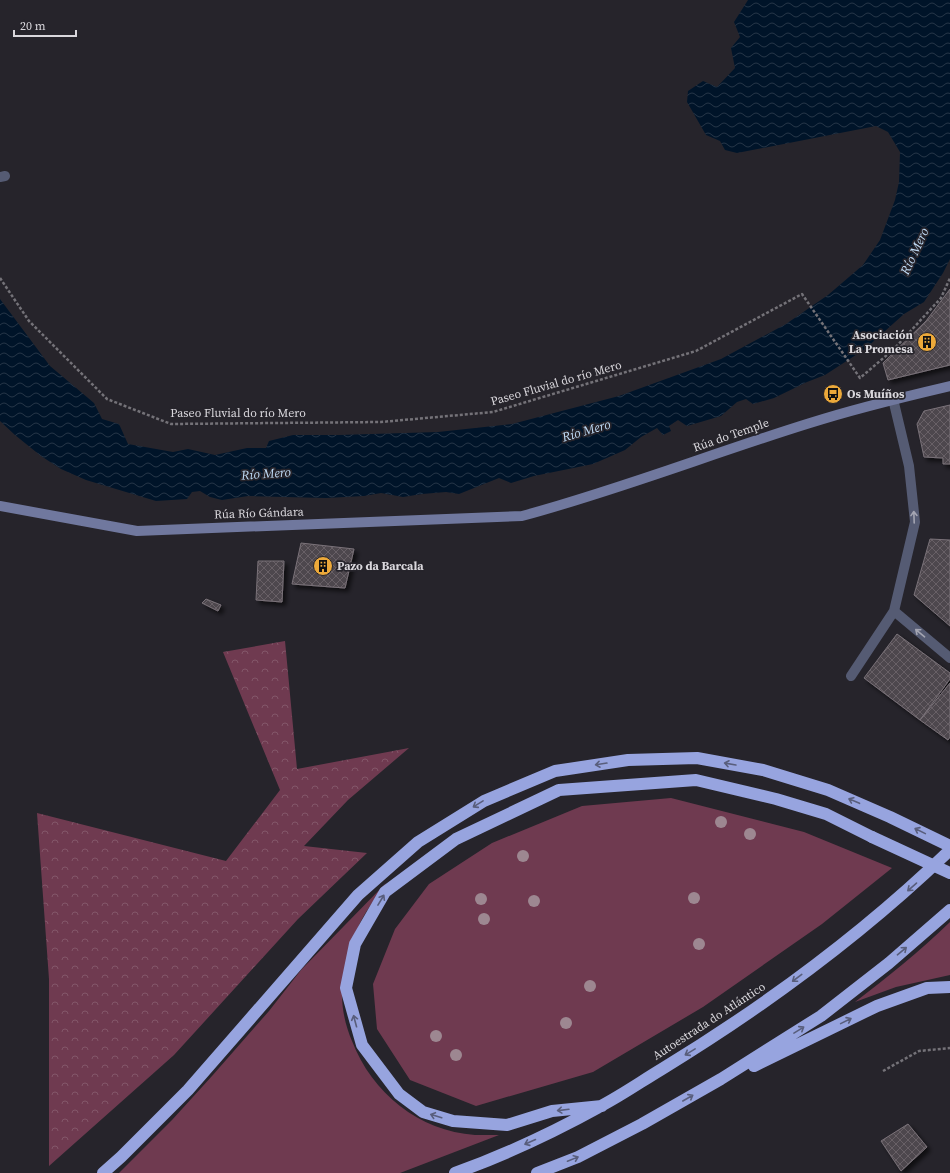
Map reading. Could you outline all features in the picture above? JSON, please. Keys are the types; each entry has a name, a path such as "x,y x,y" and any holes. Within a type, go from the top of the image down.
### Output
{"highway":[{"path":"103,1173 188,1090 358,895 418,842 484,801 555,771 628,760 697,758 763,770 828,790 890,817 950,846"},
{"path":"602,1106 552,1112 507,1125 453,1121 423,1112 399,1094 362,1045 346,988 355,944 385,892 456,839 559,790 696,780 776,799 826,814 950,873"},
{"name":"Autoestrada do Atlántico","path":"456,1173 478,1165 547,1134 602,1106 696,1048 761,1005 828,955 900,897 950,850"},
{"path":"537,1173 578,1157 642,1124 721,1079 821,1016 889,963 950,910"},
{"path":"721,1079 757,1064 878,1006 927,988 950,987"}],"main road":[{"name":"Rúa do Temple","path":"522,516 640,480 810,423 893,399 950,386"},
{"name":"Rúa Río Gándara","path":"0,506 138,531 522,516"}],"street":[{"path":"851,676 894,611 915,522 909,466 893,399"},
{"path":"894,611 950,658"}],"path":[{"name":"Paseo Fluvial do río Mero","path":"0,278 29,321 107,399 171,424 381,422 492,412 696,351 802,294 860,378 894,348 941,298 950,278"},
{"path":"882,1071 919,1051 950,1048"}],"green space":[{"path":"285,641 297,769 409,748 348,800 304,846 367,853 298,919 174,1055 49,1166 49,979 37,813 226,861 280,790 223,652"},
{"path":"671,798 804,832 892,868 822,924 703,1007 593,1072 476,1106 410,1080 377,1029 373,984 395,929 429,884 492,843 582,806"},
{"path":"386,883 359,925 354,938 344,978 342,999 345,1021 352,1041 361,1060 385,1093 400,1106 417,1117 435,1126 454,1132 475,1135 499,1135 400,1173 119,1173 172,1120 212,1076 269,1011 301,970"},
{"path":"950,922 950,975 896,987 855,1002 904,964"}],"water":[{"name":"Río Mero","path":"748,0 950,0 950,259 943,273 924,302 904,314 865,349 825,375 774,398 753,404 746,399 737,402 721,416 687,426 678,420 669,426 671,431 663,435 657,428 641,437 625,450 593,464 534,476 511,483 499,478 459,494 446,492 403,497 381,493 364,496 326,498 248,496 222,500 210,497 200,491 192,492 187,499 156,501 86,480 61,469 41,456 0,421 0,299 50,366 94,403 102,419 119,424 128,444 173,452 188,449 215,455 247,448 266,448 269,441 293,435 438,432 512,424 619,396 721,359 786,324 828,295 863,265 880,240 895,200 899,182 900,152 888,132 876,126 737,153 725,150 720,141 706,135 687,102 688,91 703,81 717,87 735,68 731,48 740,37 734,22"}],"building":[{"name":"Asociación La Promesa","path":"950,289 950,365 888,380 883,363 926,321"},
{"path":"950,405 950,464 943,464 943,458 924,457 917,424 924,411"},
{"path":"930,539 950,540 950,626 914,595"},
{"name":"Pazo da Barcala","path":"301,543 354,549 345,588 292,584"},
{"path":"258,561 284,561 282,602 256,600"},
{"path":"206,599 221,605 218,611 202,603"},
{"path":"897,634 950,673 950,679 920,720 864,678"},
{"path":"950,683 950,737 948,740 920,720"},
{"path":"908,1124 927,1147 901,1171 881,1141"}],"place":[{"name":"Asociación La Promesa","path":"927,342"},
{"name":"Os Muíños","path":"833,394"},
{"name":"Pazo da Barcala","path":"323,566"}]}
